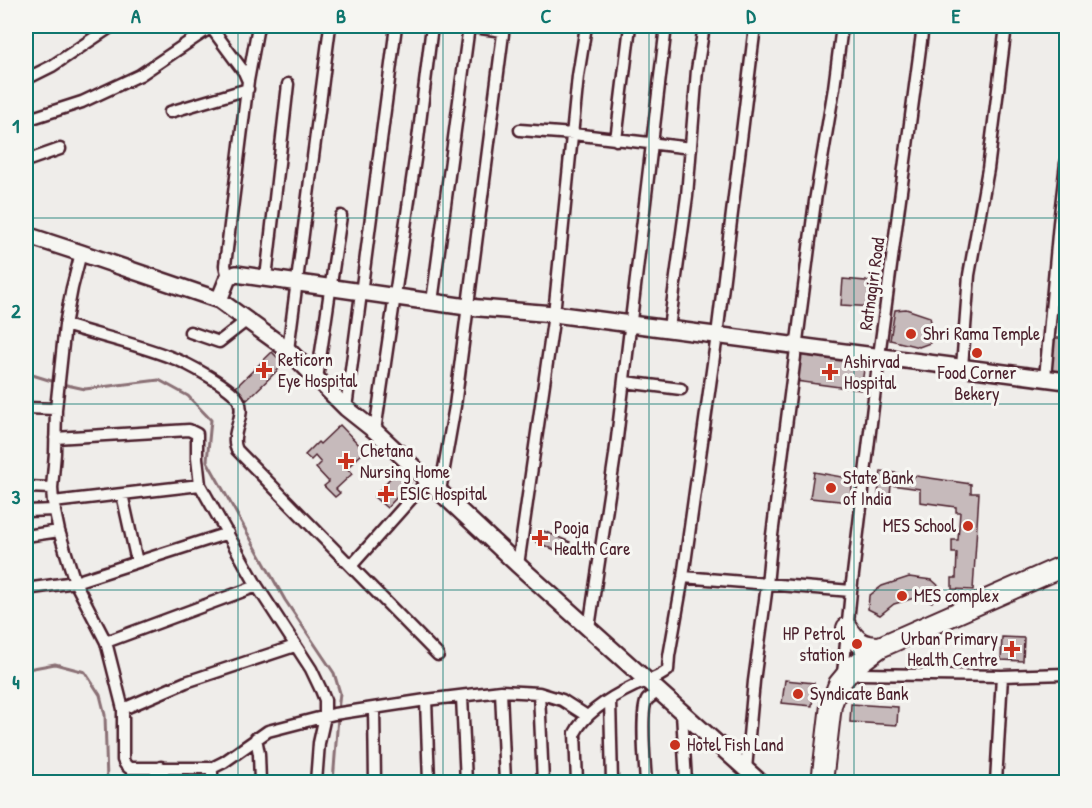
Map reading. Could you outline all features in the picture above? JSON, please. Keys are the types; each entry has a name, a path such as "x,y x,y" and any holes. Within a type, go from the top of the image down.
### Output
{"highway":[{"path":"833,783 842,704 852,667 880,647 1066,565"},
{"path":"822,783 831,705 850,680 893,655 1066,579"},
{"path":"847,628 861,645 880,647"}],"street":[{"path":"26,79 52,66 112,26"},
{"path":"219,300 228,278 225,265 248,85 258,26"},
{"path":"288,350 330,26"},
{"path":"346,408 396,26"},
{"path":"375,431 418,139 432,26"},
{"path":"432,302 467,26 504,28 455,406 440,491"},
{"path":"518,565 555,314 578,76 586,26"},
{"path":"616,140 630,26"},
{"path":"589,628 625,382 666,26"},
{"path":"669,328 687,196 697,70 704,26"},
{"path":"646,783 645,706 659,678 668,670 717,335 755,26"},
{"path":"746,769 754,681 796,345 842,26"},
{"name":"Ratnagiri Road","path":"850,680 847,628 851,591 879,356 923,26"},
{"path":"962,367 969,275 988,169 1006,26"},
{"path":"26,120 82,102 140,75 215,27 244,72 248,85"},
{"path":"266,278 288,84"},
{"path":"170,112 248,85"},
{"path":"520,130 691,148"},
{"path":"26,161 60,149"},
{"path":"1045,378 1066,163"},
{"path":"317,379 341,216"},
{"path":"26,236 219,300 288,350 346,408 375,431 518,565 760,783"},
{"path":"81,253 65,325 56,409 52,488 59,531 75,582 106,642 123,710 124,764 129,768 212,768 268,731 335,714 501,691 538,693 562,700 587,716"},
{"path":"228,278 236,274 467,307 555,314 669,328 1066,381"},
{"path":"190,332 219,342 246,321"},
{"path":"65,325 172,357 229,389 238,398 241,407 235,442 237,450 438,655"},
{"path":"625,382 681,389"},
{"path":"26,408 56,409"},
{"path":"55,438 194,431 197,434 200,484 257,586 311,669 325,700 335,714"},
{"path":"352,565 427,481"},
{"path":"26,510 200,484"},
{"path":"26,487 52,488"},
{"path":"122,494 137,562"},
{"path":"26,536 59,531"},
{"path":"26,589 75,582 228,533"},
{"path":"683,577 851,591"},
{"path":"106,642 257,586"},
{"path":"123,710 186,682 295,646"},
{"path":"850,680 1066,674"},
{"path":"996,783 1002,676"},
{"path":"577,783 575,733 587,716 621,692 654,686"},
{"path":"501,691 505,783"},
{"path":"538,693 543,783"},
{"path":"462,697 466,783"},
{"path":"426,700 429,783"},
{"path":"610,700 612,783"},
{"path":"374,708 375,783"},
{"path":"682,713 686,783"},
{"path":"316,783 320,743 335,714"},
{"path":"256,738 260,783"},
{"path":"161,783 162,767"},
{"path":"212,768 212,783"}],"building":[{"path":"843,279 877,282 875,307 841,305"},
{"name":"Shri Rama Temple","path":"906,309 930,317 932,327 930,343 919,347 890,340 895,310"},
{"path":"1055,338 1066,338 1066,374 1050,372"},
{"path":"272,352 284,364 247,400 235,388"},
{"name":"Ashirvad Hospital","path":"799,354 865,363 861,390 796,381"},
{"path":"340,425 365,451 347,468 352,474 336,489 340,493 335,497 324,486 329,482 316,468 321,463 315,456 311,460 305,455"},
{"path":"397,470 411,482 387,508 374,497"},
{"name":"MES School","path":"881,471 971,484 971,493 979,493 973,590 952,589 952,578 956,578 957,553 952,553 952,540 958,540 960,512 956,512 956,507 920,502 920,489 891,485 890,496 878,494"},
{"path":"814,472 853,479 850,502 810,498"},
{"path":"541,530 570,542 565,554 536,542"},
{"name":"MES complex","path":"909,577 932,580 941,588 932,602 921,596 894,604 880,615 868,609 869,596 882,586"},
{"name":"Urban Primary Health Centre","path":"1002,637 1024,638 1023,661 1001,660"},
{"name":"Syndicate Bank","path":"785,680 814,683 812,706 782,703"},
{"path":"851,704 898,707 897,725 850,722"}],"waterway":[{"path":"26,373 55,382"},
{"path":"62,384 85,389 159,380 188,396 211,420 207,461 285,600 334,673 340,693 338,711"},
{"path":"26,667 28,669 55,664 85,672 100,695 105,715 107,782"},
{"path":"333,782 338,717"}],"place":[{"name":"Shri Rama Temple","path":"911,334"},
{"name":"Food Corner Bekery","path":"977,353"},
{"name":"Reticorn Eye Hospital","path":"264,370"},
{"name":"Ashirvad Hospital","path":"830,372"},
{"name":"Chetana Nursing Home","path":"346,461"},
{"name":"State Bank of India","path":"831,488"},
{"name":"ESIC Hospital","path":"386,494"},
{"name":"MES School","path":"968,526"},
{"name":"Pooja Health Care","path":"540,538"},
{"name":"MES complex","path":"902,596"},
{"name":"HP Petrol station","path":"857,644"},
{"name":"Urban Primary Health Centre","path":"1012,649"},
{"name":"Syndicate Bank","path":"798,694"},
{"name":"Hotel Fish Land","path":"675,745"}]}
